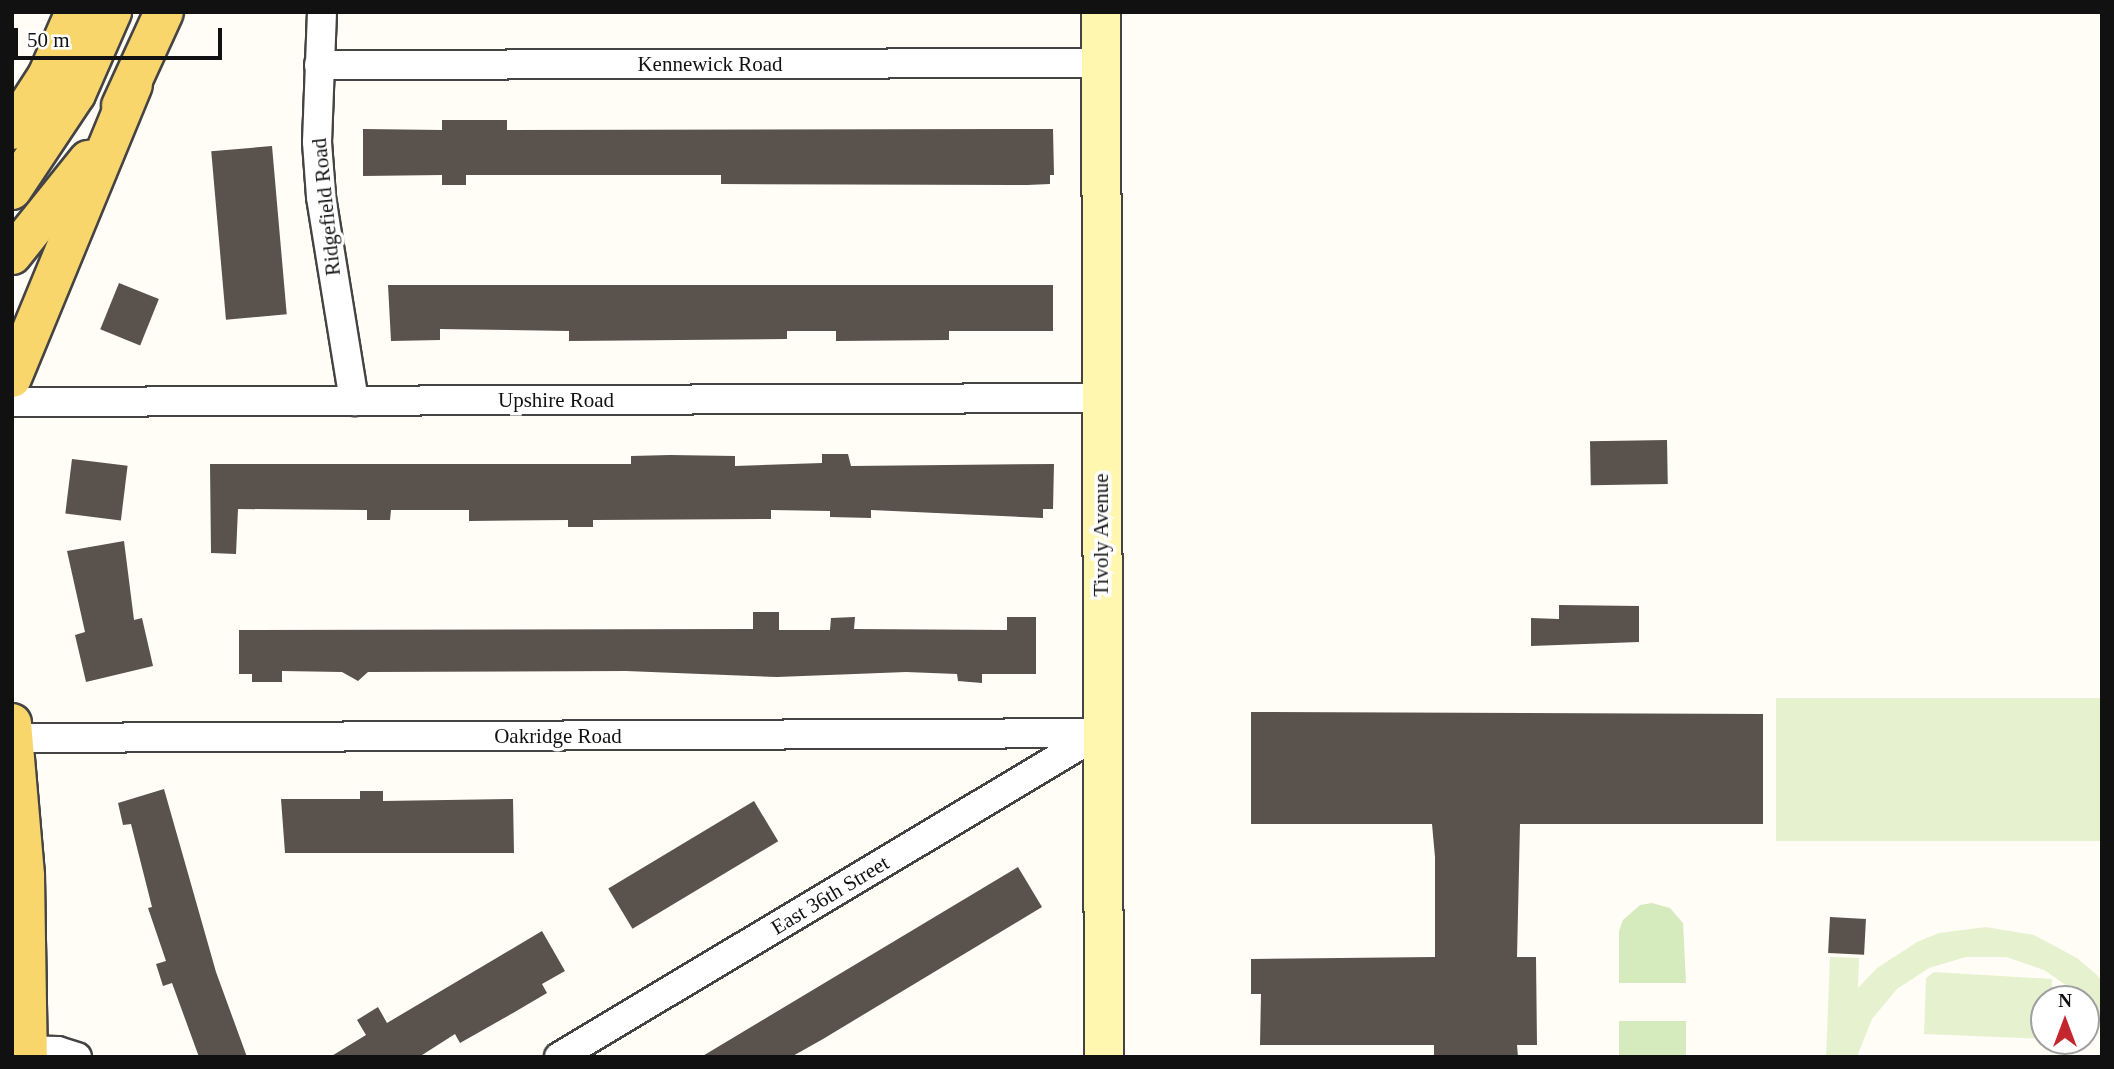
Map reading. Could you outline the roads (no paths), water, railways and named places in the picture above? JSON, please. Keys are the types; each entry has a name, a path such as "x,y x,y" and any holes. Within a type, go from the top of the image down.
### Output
{"main road":[{"path":"12,130 47,76 75,12"},
{"path":"12,190 71,103 112,12"},
{"path":"12,379 164,12"},
{"path":"12,255 62,198 133,85"},
{"path":"14,730 25,877 23,1052"}],"street":[{"name":"Ridgefield Road","path":"321,12 317,142 323,210 354,401"},
{"name":"Tivoly Avenue","path":"1101,12 1104,1057"},
{"name":"Kennewick Road","path":"319,65 1101,62"},
{"name":"Upshire Road","path":"12,402 1101,398"},
{"name":"Oakridge Road","path":"14,730 1101,733"},
{"name":"East 36th Street","path":"559,1057 1101,733"},
{"path":"23,1052 77,1057"}]}
